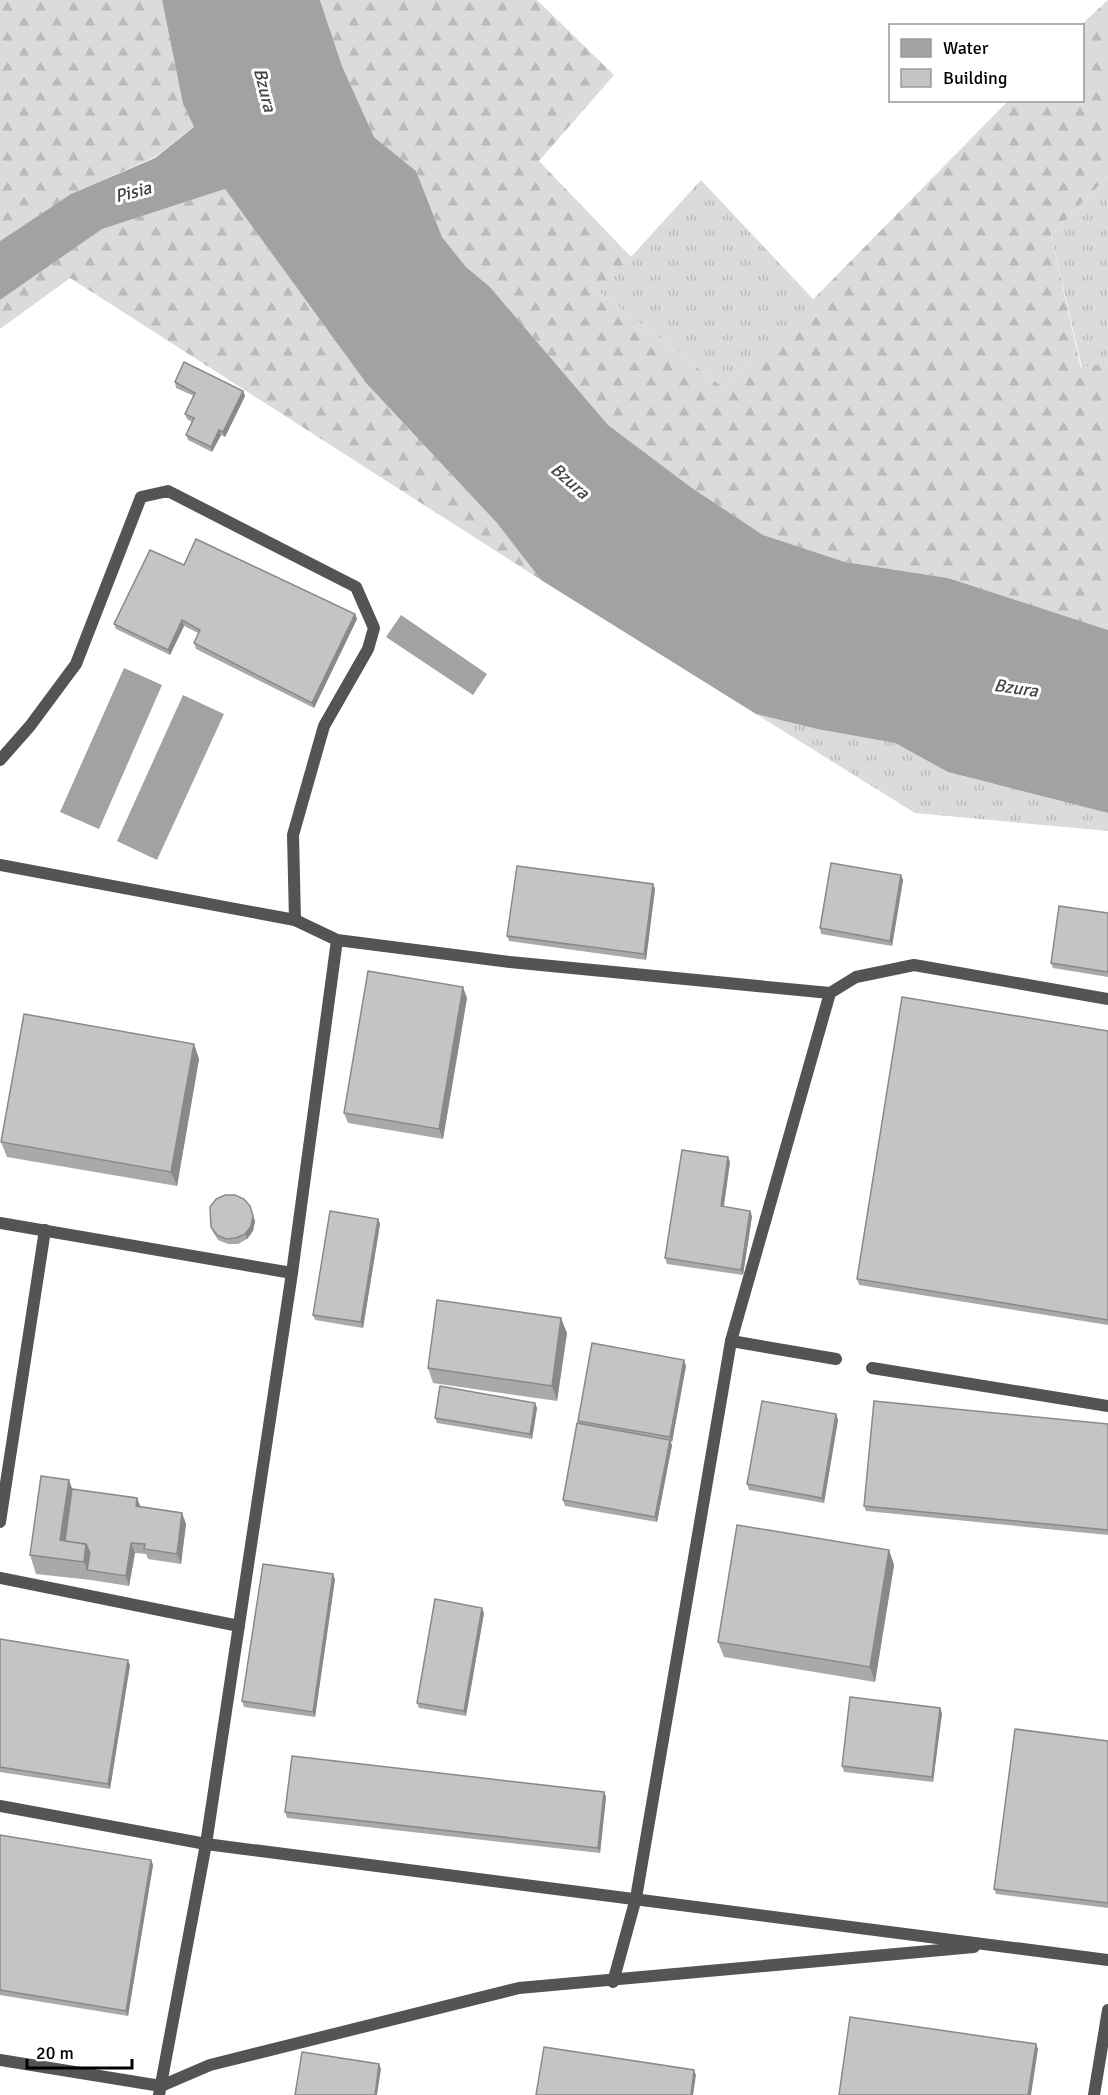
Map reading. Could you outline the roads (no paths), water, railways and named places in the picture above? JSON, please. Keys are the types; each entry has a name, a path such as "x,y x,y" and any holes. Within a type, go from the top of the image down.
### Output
{"lane":[{"path":"0,760 30,726 76,663 141,497 168,491 356,587 374,628 368,649 324,726 293,835 295,920"},
{"path":"0,866 295,920 337,940 510,962 830,993 856,976 914,965 1108,999"},
{"path":"160,2090 206,1844 292,1273 337,940"},
{"path":"613,1982 636,1898 731,1341 830,993"},
{"path":"0,1222 292,1273"},
{"path":"0,1522 45,1230"},
{"path":"731,1341 836,1359"},
{"path":"872,1368 1108,1406"},
{"path":"0,1578 239,1626"},
{"path":"0,1806 206,1844 1108,1960"},
{"path":"0,2060 160,2090 210,2065 519,1988 613,1982 996,1945"},
{"path":"1094,2095 1108,2010"}],"water":[{"path":"162,0 320,0 342,66 374,137 416,171 442,237 466,267 490,287 608,425 692,488 763,535 845,562 948,578 1108,630 1108,813 948,772 895,743 817,729 756,714 541,580 497,523 366,383 225,189 102,229 0,300 0,241 71,194 155,158 194,127 183,104"},
{"path":"401,615 487,674 473,695 386,637"},
{"path":"124,668 162,685 99,829 60,812"},
{"path":"183,695 224,714 157,860 117,841"}],"water label":[{"name":"Bzura","path":"265,90"},
{"name":"Pisia","path":"133,192"},
{"name":"Bzura","path":"570,481"},
{"name":"Bzura","path":"1016,688"}]}
